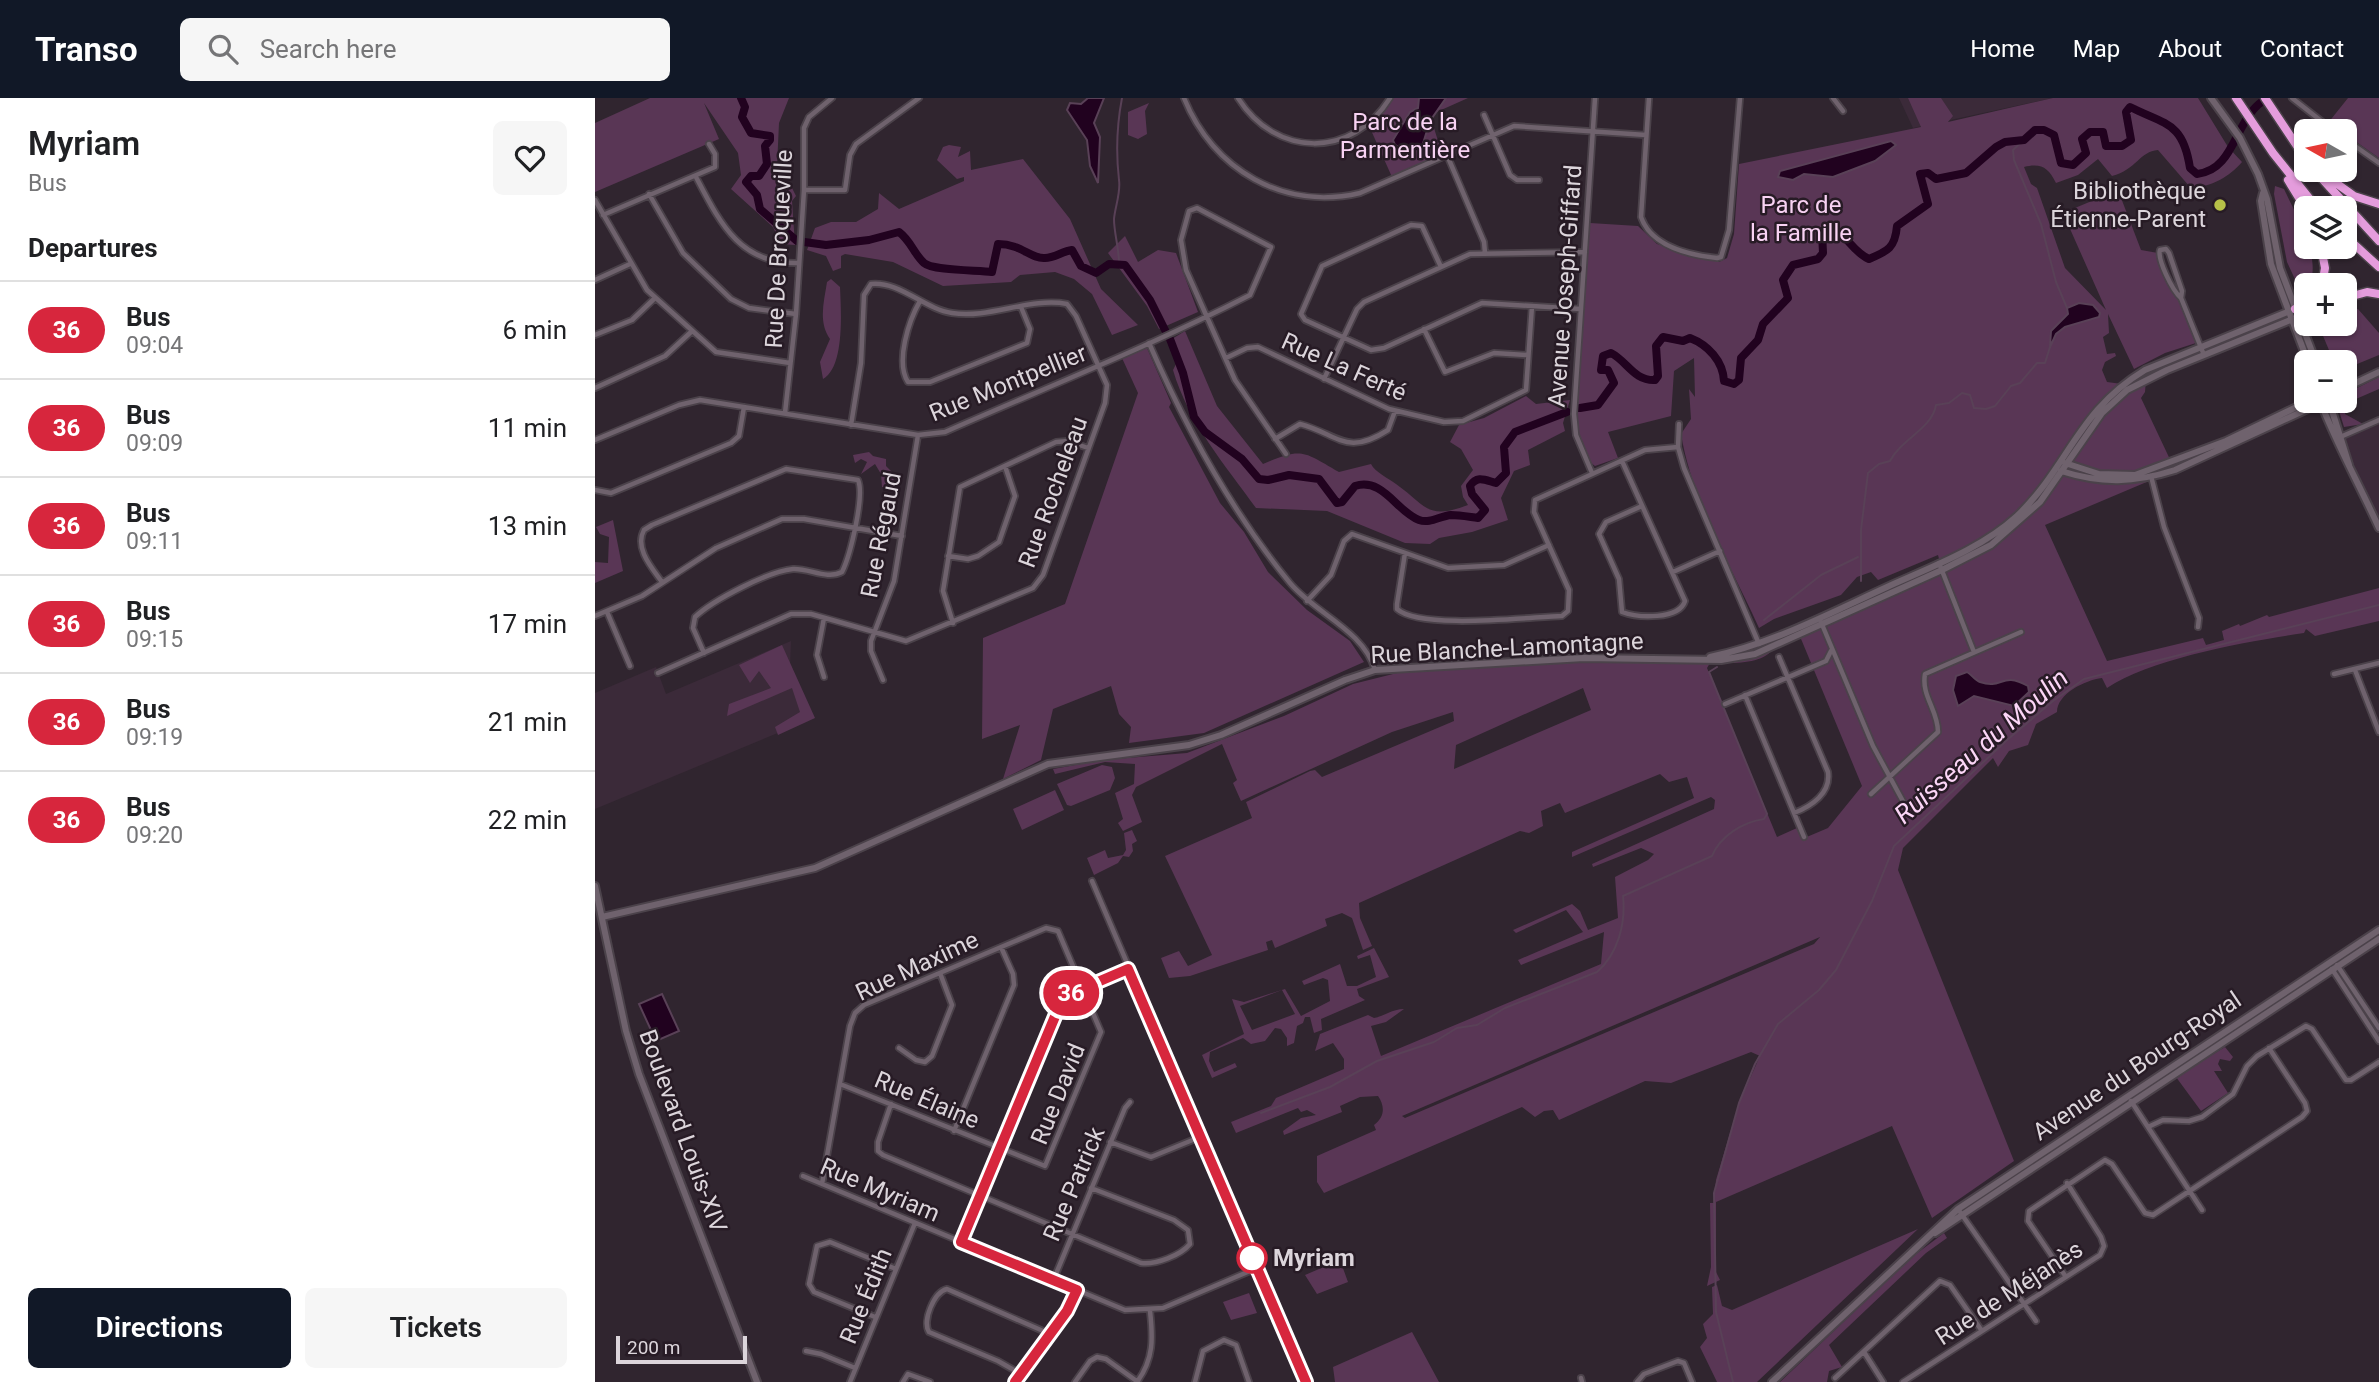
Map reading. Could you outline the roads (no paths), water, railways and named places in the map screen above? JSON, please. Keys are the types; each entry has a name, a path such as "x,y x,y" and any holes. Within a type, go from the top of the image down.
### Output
{"highway":[{"path":"2236,98 2298,196"},
{"path":"2267,101 2294,142"},
{"path":"2273,153 2307,196"},
{"path":"2327,182 2379,241"},
{"path":"2334,182 2354,196 2379,204"},
{"path":"2357,247 2379,267"},
{"path":"2357,295 2367,292 2379,294"}],"street":[{"name":"Rue De Broqueville","path":"785,413 796,314 804,190 805,121 832,98"},
{"path":"804,190 845,190 850,155 856,144 919,98"},
{"path":"1184,98 1198,127 1223,159 1255,181 1297,195 1323,198 1360,193 1514,126 1646,135"},
{"path":"1238,98 1246,110 1269,131 1291,140 1314,143 1344,139 1356,132 1375,117 1390,98"},
{"name":"Avenue Joseph-Giffard","path":"1593,473 1574,425 1595,98"},
{"path":"1649,98 1641,217 1644,227 1659,242 1713,257 1721,257 1729,230 1740,98"},
{"path":"1833,98 1843,111"},
{"path":"2211,98 2251,158 2267,199 2276,253 2294,308"},
{"path":"2292,98 2319,119"},
{"path":"1484,115 1513,178 1539,180"},
{"path":"603,215 696,177 717,162 709,144"},
{"path":"2357,147 2379,163"},
{"path":"1447,155 1484,242 1485,253"},
{"path":"696,177 714,212 745,248 769,262 799,263"},
{"path":"649,194 683,253 731,299 749,308 796,314"},
{"path":"595,201 630,264 656,298 691,332 716,352 726,356 790,363"},
{"name":"Rue Montpellier","path":"595,440 690,401 785,413 918,435 945,432 1149,343 1250,295 1271,247 1203,208 1189,211 1180,251 1206,315"},
{"path":"1441,267 1419,224 1322,266 1301,314 1305,320 1375,350 1482,303 1581,309"},
{"path":"2181,298 2182,291 2169,253 2163,248 2158,256 2175,293 2181,298 2203,351"},
{"path":"1324,379 1360,304 1470,254 1585,252"},
{"path":"595,280 630,264"},
{"path":"851,425 861,363 866,288 871,284 883,283 920,301 956,314 1021,307 1030,329 1027,343 930,382 908,382 904,373 905,340 920,301"},
{"path":"595,335 632,320 656,298"},
{"name":"Rue Rocheleau","path":"658,673 791,614 824,618 906,640 953,623 1039,583 1107,394 1098,365 1076,316 1067,304 1021,307"},
{"name":"Rue La Ferté","path":"1226,358 1247,348 1258,347 1395,411 1455,424 1526,390 1532,306"},
{"path":"1206,315 1235,380 1286,454"},
{"name":"Rue Blanche-Lamontagne","path":"601,917 815,868 1048,764 1189,745 1221,735 1345,680 1375,670 1584,659 1742,658 1991,545 2040,502 2059,470 2102,413 2127,390 2203,351 2294,315"},
{"path":"1424,329 1445,372 1494,353 1528,355"},
{"path":"595,388 665,356 691,332"},
{"path":"1149,343 1201,452 1281,570 1307,601 1363,645 1375,670"},
{"path":"2357,382 2379,372"},
{"path":"595,490 611,493 731,443 739,436 744,407"},
{"path":"2059,470 2111,482 2150,473 2294,408"},
{"path":"1275,439 1300,424 1343,443 1355,443 1388,430 1395,411"},
{"path":"2322,413 2344,460 2350,465"},
{"path":"2333,413 2350,465 2379,528"},
{"path":"2334,439 2379,420"},
{"path":"1679,424 1678,447 1693,491 1762,650"},
{"name":"Rue Régaud","path":"883,680 871,651 894,581 918,435"},
{"path":"953,623 943,599 960,487 1056,442 1068,441 1088,448"},
{"path":"1405,553 1397,604 1397,609 1403,614 1444,621 1562,616 1568,611 1569,590 1534,512 1535,500 1645,450 1678,447"},
{"path":"1622,461 1685,601 1682,608 1665,615 1622,612 1619,579 1599,530 1606,522 1642,506"},
{"path":"2064,463 2113,476 2150,473"},
{"path":"948,556 968,559 978,556 999,542 1015,496 1005,466"},
{"path":"661,582 644,553 641,542 644,530 772,472 800,469 855,478 860,484 854,528 844,567 839,574 799,569 783,571 735,592 699,613 693,628 704,653"},
{"path":"2150,473 2164,527 2199,618 2199,628"},
{"path":"595,617 642,596 716,548 782,519 804,519 902,536"},
{"path":"1307,601 1331,575 1350,535 1448,568 1493,567 1513,562 1549,545"},
{"path":"1673,572 1720,551"},
{"path":"1941,567 1974,652"},
{"path":"607,612 630,666"},
{"path":"824,618 817,655 824,677"},
{"path":"1820,621 1888,777 1905,805"},
{"name":"Rue Blanche-Lamontagne","path":"1702,658 1735,652 1820,621"},
{"path":"1871,794 1938,732 1934,713 1922,690 1925,674 2021,632"},
{"path":"1725,704 1826,661 1832,650"},
{"path":"1779,657 1829,780 1816,801 1794,814"},
{"path":"2334,674 2379,663"},
{"path":"2355,670 2379,732"},
{"path":"1745,695 1804,837"},
{"path":"1092,881 1306,1382"},
{"name":"Boulevard Louis-XIV","path":"595,886 626,1031 645,1094 757,1382"},
{"name":"Rue Maxime","path":"822,1184 850,1026 855,1013 864,1005 1046,928 1055,928 1083,988"},
{"name":"Avenue du Bourg-Royal","path":"1772,1382 1958,1209 2127,1094 2379,930"},
{"name":"Avenue du Bourg-Royal","path":"1922,1241 2379,939"},
{"path":"954,1130 1014,985 1013,974 1001,947"},
{"path":"2331,961 2379,1028"},
{"path":"2336,968 2379,1041"},
{"path":"961,1242 1061,1002 1083,988 1128,969"},
{"path":"899,1048 916,1060 925,1062 932,1056 952,1004 940,973"},
{"name":"Rue David","path":"999,1149 1039,1166 1048,1164 1101,1032 1083,988"},
{"path":"2148,1127 2163,1120 2189,1121 2202,1116 2233,1094 2251,1061 2269,1048 2309,1027 2346,1080 2353,1079 2379,1062"},
{"path":"2066,1277 2027,1217 2032,1208 2105,1160 2112,1164 2148,1215 2158,1213 2305,1114 2305,1102 2269,1048"},
{"name":"Rue Élaine","path":"841,1084 999,1149"},
{"path":"2127,1094 2202,1210"},
{"name":"Rue Patrick","path":"1052,1281 1110,1142 1130,1102"},
{"path":"891,1104 878,1142 878,1151 1146,1264 1182,1251 1190,1244 1188,1230 1174,1220 1091,1188"},
{"path":"1110,1142 1151,1157 1200,1137"},
{"name":"Rue Myriam","path":"803,1176 1125,1310 1150,1311 1173,1304 1257,1268"},
{"name":"Rue de Méjanès","path":"1903,1382 2100,1255 2103,1246 2101,1237 2067,1184"},
{"path":"1958,1209 2036,1321"},
{"name":"Rue Édith","path":"850,1382 915,1223"},
{"path":"875,1317 814,1292 809,1284 815,1251 819,1244 830,1242 896,1269"},
{"path":"1835,1378 1941,1282 1950,1285 1982,1331"},
{"path":"1021,1374 998,1361 929,1332 925,1326 938,1294 943,1289 950,1290 1050,1334"},
{"path":"1015,1382 1067,1311 1077,1290"},
{"path":"1075,1382 1097,1357 1106,1359 1137,1382 1147,1365 1152,1348 1150,1311"},
{"path":"1195,1382 1203,1350 1224,1340 1235,1345 1248,1382"},
{"path":"806,1352 821,1354 855,1368"},
{"path":"1864,1352 1883,1382"},
{"path":"1637,1382 1644,1374 1678,1361 1684,1363 1692,1382"},
{"path":"903,1382 908,1374 930,1382"}],"waterway":[{"path":"741,98 745,107 742,117 751,133 770,136 765,146 767,164 759,176 751,176 746,182 757,195 760,209 797,241 826,245 869,240 899,232 929,266 992,272 998,244 1013,246 1040,258 1072,250 1081,266 1096,273 1109,264 1125,265 1150,300 1165,330"},
{"path":"1119,263 1114,219 1119,189 1118,139 1122,98"},
{"path":"1580,408 1598,405 1614,383 1608,370 1601,370 1603,356 1611,353 1636,374 1655,380 1658,376 1656,346 1663,337 1683,341 1690,338 1703,345 1718,360 1724,381 1734,384 1739,380 1741,358 1758,340 1763,324 1788,298 1783,280 1793,265 1818,259 1823,253 1822,232 1828,226 1834,229 1869,259 1881,254 1892,244 1897,226 1928,204 1920,174 1928,173 1936,179 1966,173 1996,147 2005,142 2024,140 2035,130 2044,130 2054,135 2061,163 2073,165 2086,153 2082,139 2090,132 2103,132 2106,146 2122,146 2131,140 2126,112 2130,107 2171,127 2183,142 2190,168 2197,174 2220,163 2248,116 2268,98"},
{"path":"2024,140 2013,150 2014,160 2041,224 2056,282 2067,308"},
{"path":"1170,339 1183,373 1194,417 1205,432 1242,459 1259,479 1268,480 1289,475 1319,479 1337,503 1342,502 1355,486 1374,486 1411,516 1423,521 1451,515 1478,518 1485,510 1472,494 1470,486 1478,479 1496,483 1506,473 1504,447 1515,432 1567,412"},
{"path":"1861,581 1861,530 1868,473 1879,464 1890,461 1901,446 1929,421 1936,405 1949,403 1962,393 1970,395 1974,408 1986,409 1995,406 2011,386 2020,383 2037,363 2045,363 2050,347"},
{"path":"1764,620 1821,575 1858,557"},
{"name":"Ruisseau du Moulin","path":"1733,1382 1716,1312 1714,1193 1739,1103 1755,1064 1778,1024 1819,990 1836,970 1872,901 1894,846 2007,740 2084,679 2379,605"},
{"path":"1261,1113 1330,1087 1377,1061 1434,1042 1457,1028 1477,1025 1505,1008 1597,972 1610,956 1619,937 1623,896 1712,856 1726,836 1733,831 1764,819 1767,814 1709,672 1717,667"}],"place":[{"name":"Bibliothèque Étienne-Parent","path":"2220,205"},
{"name":"Myriam","path":"1252,1258"}],"park label":[{"name":"Parc de la Parmentière","path":"1405,136"},
{"name":"Parc de la Famille","path":"1801,219"}]}
